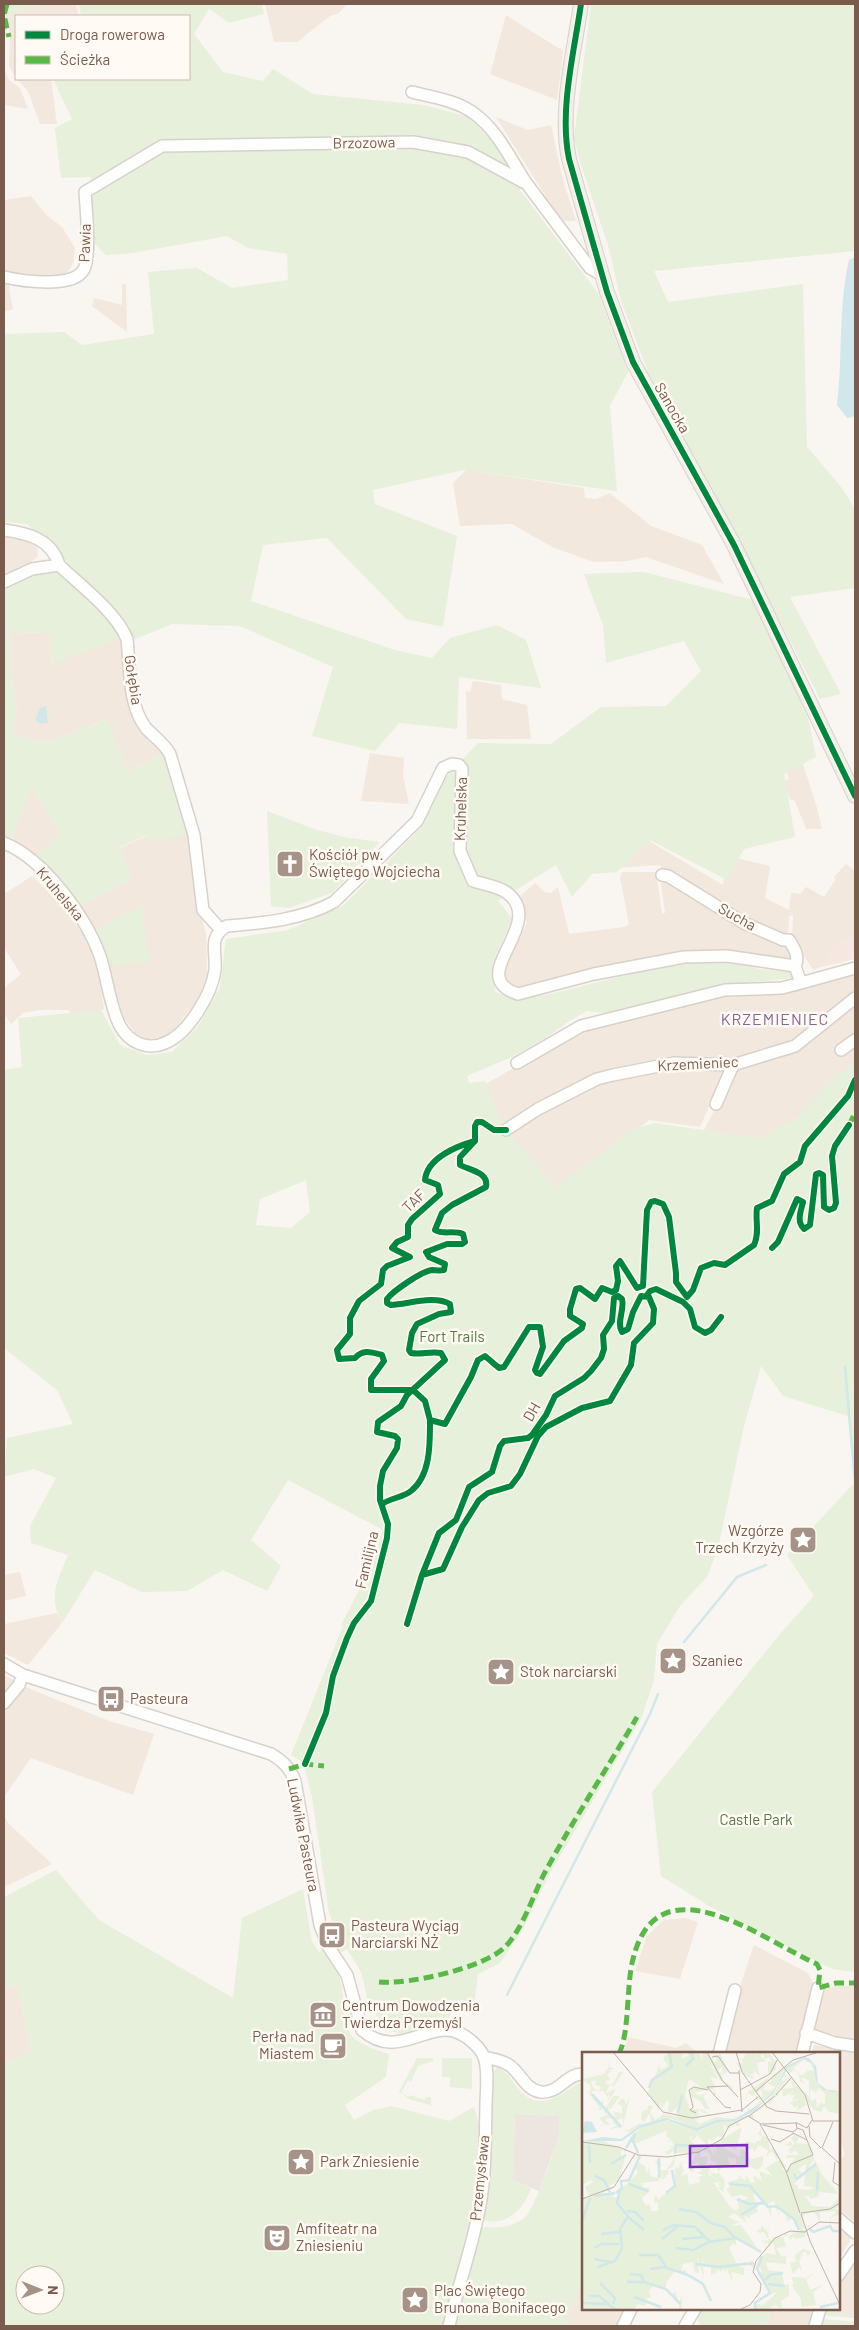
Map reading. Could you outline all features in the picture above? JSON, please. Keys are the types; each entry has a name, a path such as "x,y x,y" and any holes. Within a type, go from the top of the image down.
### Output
{"main road":[{"name":"Sanocka","path":"581,4 567,98 565,137 568,159 602,275 633,362 734,545 855,796"}],"street":[{"path":"412,92 452,103 471,111 493,130 527,184"},
{"name":"Brzozowa","path":"85,192 162,146 413,142 468,152 527,184 590,268 602,275"},
{"name":"Pawia","path":"4,277 42,282 62,281 80,274 84,269 87,254 85,192"},
{"name":"Gołębia","path":"4,530 23,532 36,537 55,554 59,565 112,616 123,630 127,640 137,711 146,727 166,746 170,754 194,835 203,910 220,929"},
{"path":"4,582 32,569 59,565"},
{"name":"Kruhelska","path":"4,843 31,861 78,911 99,955 120,1026 129,1037 144,1046 165,1043 174,1037 201,1006 210,987 215,970 215,939 220,929 227,926 273,922 322,909 334,902 405,835 417,821 443,768 447,765 456,764 462,769 463,781 460,851 473,881 507,894 518,908 520,917 518,927 501,960 498,973 502,984 508,991 518,994 594,974 684,957 727,956 798,973 855,968"},
{"name":"Sucha","path":"662,875 668,876 744,923 783,940 789,940 797,955 798,973"},
{"path":"517,1064 581,1026 725,990 782,988 798,973"},
{"name":"Krzemieniec","path":"506,1130 538,1109 597,1080 612,1075 674,1063 733,1065 795,1046 855,998"},
{"path":"841,1050 855,1040"},
{"path":"716,1104 733,1065"},
{"name":"Ludwika Pasteura","path":"4,1664 24,1675 271,1754 278,1758 289,1769 295,1781 322,1935 347,1975 362,2030 375,2039 392,2042 444,2031 457,2032 473,2043 484,2057"},
{"path":"4,1703 19,1685 24,1675"},
{"path":"802,2052 818,1988"},
{"path":"720,2052 735,1990"},
{"path":"806,2033 835,2043 855,2046"},
{"path":"484,2057 502,2060 512,2067 527,2086 539,2092 556,2089 574,2076 582,2074"},
{"name":"Przemysława","path":"449,2326 480,2203 486,2115 484,2057"},
{"path":"839,2219 855,2233"},
{"path":"839,2275 855,2251"},
{"path":"623,2326 631,2310"},
{"path":"685,2326 694,2310"},
{"path":"815,2326 820,2310"}],"shaded area":[{"path":"10,4 76,4 79,15 15,15 15,76 9,66 10,34 7,17"},
{"path":"265,4 347,4 339,13 330,16 297,42 274,42"},
{"path":"506,15 563,51 557,100 490,74"},
{"path":"4,69 9,80 20,88 28,109 4,105"},
{"path":"18,80 51,80 57,124 40,124 28,91"},
{"path":"496,117 528,130 551,125 563,180 576,221 561,221"},
{"path":"31,196 46,215 62,227 75,248 71,267 67,273 60,277 4,274 4,200"},
{"path":"4,280 10,282 9,288 13,309 4,312"},
{"path":"122,284 126,284 127,332 92,306 94,298 122,305"},
{"path":"466,470 584,488 585,498 596,499 610,493 651,526 702,545 724,584 646,557 627,561 594,562 552,547 512,524 460,526 453,483"},
{"path":"4,537 31,541 37,548 38,553 37,557 27,565 4,577"},
{"path":"10,632 49,633 52,663 123,637 135,721 164,752 128,772 107,719 50,742 13,736 17,710 11,679"},
{"path":"473,681 501,685 502,699 527,705 531,739 467,739 466,691 470,692"},
{"path":"370,753 404,758 403,776 409,804 361,801"},
{"path":"803,764 822,829 806,829 795,801 790,799 784,782 789,778 782,765"},
{"path":"32,786 61,835 33,858 12,838"},
{"path":"190,834 200,913 206,933 207,976 198,1000 173,1031 165,1036 148,1039 136,1034 124,1018 106,965 141,905 93,931 79,906 131,879 120,848 149,835"},
{"path":"649,841 723,885 727,856 770,866 765,898 789,910 791,893 800,894 806,887 824,897 836,879 834,877 846,864 855,871 855,935 836,945 821,967 813,970 792,936 793,915 789,916 788,932 782,937 703,896 662,869 660,865 616,868"},
{"path":"622,872 656,872 662,914 665,913 661,883 668,880 787,945 794,959 730,950 683,952 631,961 519,987 513,986 505,979 505,967 527,923 524,908 518,898 535,883 545,892 551,893 558,887 569,934 625,927 629,924 620,877"},
{"path":"32,876 65,907 84,937 98,970 104,1009 75,1019 68,1010 39,1010 23,1013 11,1024 4,1014 4,988 21,974 4,948 4,894"},
{"path":"855,935 855,959 821,967 836,945"},
{"path":"855,975 855,993 794,1044 733,1062 687,1060 593,1074 503,1125 484,1085 580,1030 716,996 794,991"},
{"path":"855,1005 855,1070 793,1121 764,1141 703,1132 734,1072 763,1060 767,1062 810,1043 822,1029"},
{"path":"681,1066 726,1069 700,1127 649,1120 555,1195 504,1133 599,1081"},
{"path":"20,1572 26,1596 4,1601 4,1575"},
{"path":"57,1613 62,1623 28,1665 4,1653 4,1624"},
{"path":"4,1675 13,1680 12,1686 4,1696"},
{"path":"23,1686 109,1721 154,1734 133,1795 31,1758 4,1797 4,1709"},
{"path":"4,1816 9,1824 52,1864 4,1887"},
{"path":"685,1918 698,1922 680,1979 635,1971 647,1936 664,1920"},
{"path":"754,1945 808,1973 813,1983 796,2052 723,2052 734,2004"},
{"path":"17,1985 31,2051 4,2065 4,1989"},
{"path":"834,1986 855,1986 855,2041 813,2032 823,1991"},
{"path":"628,2037 676,2048 686,2043 697,2052 624,2052"},
{"path":"814,2045 855,2051 855,2223 839,2208 839,2162 845,2155 839,2134 839,2052 812,2052"},
{"path":"515,2114 559,2116 560,2133 539,2191 513,2180"},
{"path":"839,2229 851,2239 839,2258"},
{"path":"855,2262 855,2316 835,2314 833,2310 839,2310 839,2287"},
{"path":"582,2281 582,2310 625,2310 617,2326 563,2326"},
{"path":"752,2310 813,2310 808,2326 767,2326 770,2313"}],"green space":[{"path":"4,4 48,4 10,13 4,47"},
{"path":"79,4 262,4 264,14 229,23 209,9 194,34 223,72 263,81 273,69 313,94 423,105 466,116 501,147 520,176 520,190 598,293 628,372 610,406 617,491 464,470 373,490 375,504 457,536 443,627 406,619 327,538 263,545 251,601 395,650 432,658 450,638 497,625 526,640 541,688 459,677 457,729 399,723 375,751 312,736 333,667 240,626 172,624 135,639 101,599 27,524 4,522 4,334 64,332 82,345 154,334 148,272 197,268 232,288 288,280 287,254 248,248 227,236 133,253 106,255 90,239 91,177 61,178 55,128 72,119 53,80 190,80 190,15 81,15"},
{"path":"591,4 855,4 855,251 654,271 668,302 803,284 807,447 842,488 855,509 855,588 790,597 841,694 820,699 741,545 653,385 621,301 608,245 581,165 574,138"},
{"path":"55,570 60,572 108,618 123,637 52,664 49,633 10,632 11,679 17,710 13,736 50,742 108,719 128,772 164,752 190,834 151,842 148,835 120,847 131,879 79,906 33,858 60,835 33,787 12,838 4,836 4,586 19,577"},
{"name":"Fort Trails","path":"644,572 757,601 809,721 816,757 784,774 795,837 744,849 727,880 650,840 617,872 592,874 572,897 556,865 498,901 513,919 495,957 495,992 516,999 546,995 647,970 690,962 744,964 759,969 791,972 792,978 717,986 611,1014 587,1011 569,1021 546,1038 512,1057 467,1076 469,1083 485,1081 503,1125 555,1187 633,1129 655,1123 765,1139 771,1132 796,1119 831,1080 855,1062 855,1482 848,1416 783,1396 761,1366 744,1426 718,1548 707,1577 680,1606 657,1644 654,1680 641,1719 550,1873 521,1933 500,1963 478,1974 474,2005 455,2007 446,2023 401,2034 391,2031 394,2025 377,2016 369,2006 361,1973 347,1949 328,1959 340,1978 349,2031 361,2043 389,2054 386,2077 345,2105 354,2120 371,2111 391,2106 449,2121 474,2107 484,2143 483,2181 449,2326 4,2326 4,2065 31,2051 17,1985 4,1989 4,1897 56,1870 99,1920 233,1998 242,1918 303,1889 312,1942 319,1952 341,1941 329,1913 312,1797 303,1763 291,1755 343,1626 341,1625 358,1592 383,1530 288,1480 251,1540 281,1566 267,1591 223,1570 187,1591 142,1592 95,1570 62,1623 55,1605 55,1596 58,1581 68,1555 31,1543 30,1526 56,1478 34,1469 4,1477 7,1438 73,1424 57,1390 4,1348 4,1070 22,1067 18,1018 101,1010 120,1045 147,1055 172,1052 199,1025 220,987 226,939 288,930 344,905 414,835 447,776 478,743 551,744 601,707 666,706 701,671 684,641 606,663 603,625 584,574","holes":["306,1180 310,1212 291,1228 256,1225 260,1199"]},
{"path":"267,811 317,830 349,838 380,842 332,893 289,908 271,906"},
{"path":"141,904 150,962 106,965 93,931"},
{"name":"Castle Park","path":"855,1482 855,1972 832,1969 711,1907 661,1876 652,1792 780,1634 814,1596 787,1555"},
{"path":"417,2058 433,2058 433,2061 418,2066 411,2082 408,2080 401,2093 409,2097 410,2095 425,2100 426,2097 431,2097 431,2105 436,2107 409,2099 399,2092"},
{"path":"442,2058 472,2058 472,2089 450,2087 450,2077 442,2077"},
{"path":"498,2067 502,2069 519,2090 536,2101 552,2099 582,2082 582,2281 563,2326 454,2326 480,2227 511,2225 527,2215 546,2175 559,2132 559,2116 515,2114 513,2180 531,2188 524,2203 513,2215 498,2221 481,2220 488,2156 491,2155 491,2104 494,2071"},
{"path":"698,2310 752,2310 770,2313 767,2326 700,2326 697,2317"},
{"path":"824,2310 834,2310 836,2314 855,2316 855,2318 828,2316 824,2313"},
{"path":"823,2319 855,2322 855,2326 819,2326"}],"water":[{"path":"855,257 855,416 847,418 837,405 843,296 849,260"},
{"path":"46,706 48,723 40,724 35,720 40,708"}],"waterway":[{"path":"845,1367 855,1482"},
{"path":"684,1642 737,1577 766,1565"},
{"path":"507,1995 650,1714 658,1694"}],"marked path":[{"path":"7,4 4,15 9,37"},
{"path":"849,1125 855,1113"},
{"path":"379,1982 408,1981 445,1974 481,1962 505,1947 517,1932 555,1854 637,1717"},
{"path":"289,1769 305,1764 324,1766"},
{"path":"620,2052 625,2033 629,1982 633,1959 646,1929 665,1914 688,1910 714,1915 742,1925 817,1964 820,1970 818,1988 836,1983 855,1983"}],"cycle path":[{"path":"581,4 569,82 566,140 569,159 607,292 633,362 734,545 855,796"},
{"path":"382,1504 408,1493 418,1484 426,1468 428,1458 430,1420 445,1424 471,1377 478,1360 485,1356 499,1368 504,1367 529,1327 540,1327 543,1347 535,1370 540,1374 564,1341 582,1328 583,1324 570,1316 570,1309 576,1289 580,1288 595,1299 602,1288 612,1292 616,1290 618,1281 616,1266 620,1261 637,1288 643,1286 647,1210 651,1202 655,1201 663,1204 669,1217 676,1282 687,1297 693,1290 701,1268 714,1263 725,1265 754,1245 757,1236 757,1208 772,1201 784,1174 800,1162 805,1146 848,1096 855,1080"},
{"name":"TAF","path":"430,1420 425,1401 413,1390 371,1390 371,1379 384,1361 382,1355 367,1352 361,1353 355,1358 339,1359 337,1350 350,1334 350,1318 359,1301 381,1284 383,1270 387,1266 410,1257 392,1248 397,1242 408,1237 408,1225 412,1219 440,1194 438,1185 425,1180 431,1165 444,1154 475,1141 475,1126 477,1122 482,1122 494,1130 506,1130"},
{"path":"772,1248 778,1242 797,1199 803,1202 800,1223 804,1229 810,1225 816,1174 823,1175 824,1207 829,1210 834,1208 836,1203 832,1156 835,1146 849,1125"},
{"name":"Familijna","path":"305,1764 326,1713 333,1676 347,1638 354,1623 371,1601 387,1538 388,1524 380,1500 380,1486 383,1471 397,1448 398,1439 395,1436 377,1432 378,1422 401,1406 407,1395 445,1360 441,1353 411,1353 409,1350 412,1333 417,1324 439,1314 451,1312 450,1304 444,1301 429,1300 391,1305 387,1303 387,1299 401,1287 427,1271 444,1270 445,1264 429,1257 426,1252 447,1244 462,1244 465,1242 463,1234 435,1230 442,1213 452,1205 486,1187 484,1178 478,1172 460,1165 460,1157 475,1141"},
{"path":"647,1295 650,1291 656,1289 683,1302 690,1309 695,1327 705,1333 711,1330 721,1317"},
{"name":"DH","path":"407,1624 422,1575 439,1533 456,1520 469,1487 492,1472 500,1446 504,1441 528,1438 532,1435 546,1415 555,1396 584,1378 601,1358 604,1349 603,1335 612,1321 614,1298 618,1296 622,1299 623,1303 620,1324 622,1332 628,1329 633,1312 641,1296 649,1297 654,1309"},
{"name":"DH","path":"422,1575 443,1569 462,1527 479,1500 488,1493 511,1486 520,1474 538,1436 546,1427 582,1408 610,1401 631,1365 634,1343 653,1323 654,1309"}],"place":[{"name":"Kościół pw. Świętego Wojciecha","path":"290,864"},
{"name":"Wzgórze Trzech Krzyży","path":"803,1540"},
{"name":"Szaniec","path":"673,1661"},
{"name":"Stok narciarski","path":"501,1672"},
{"name":"Pasteura","path":"111,1699"},
{"name":"Pasteura Wyciąg Narciarski NŻ","path":"332,1935"},
{"name":"Centrum Dowodzenia Twierdza Przemyśl","path":"323,2015"},
{"name":"Perła nad Miastem","path":"333,2046"},
{"name":"Park Zniesienie","path":"301,2162"},
{"name":"Amfiteatr na Zniesieniu","path":"277,2238"},
{"name":"Plac Świętego Brunona Bonifacego","path":"415,2300"}],"district":[{"name":"KRZEMIENIEC","path":"775,1019"}]}
